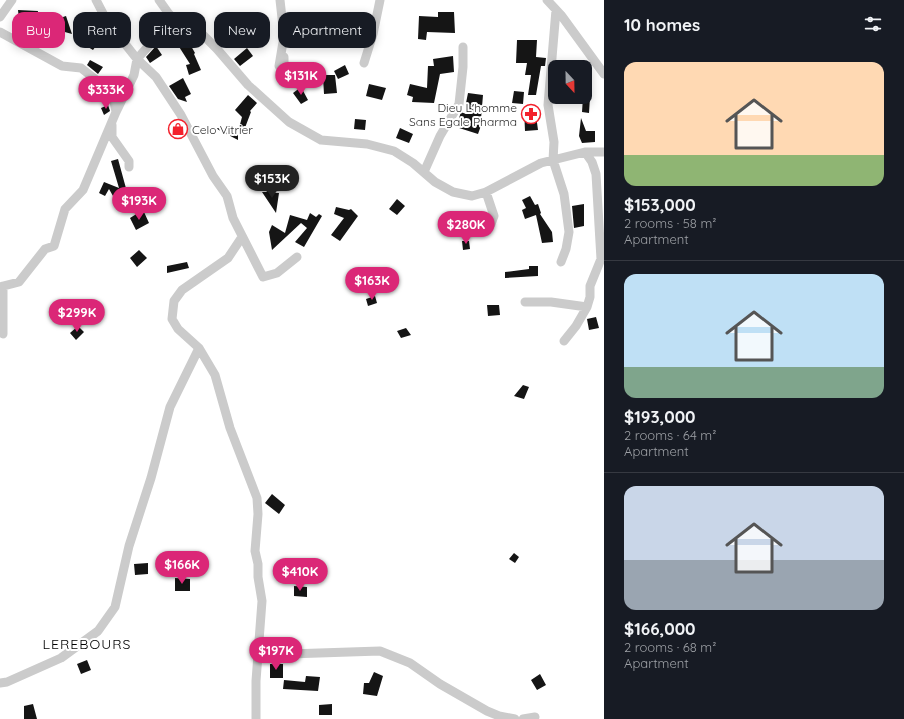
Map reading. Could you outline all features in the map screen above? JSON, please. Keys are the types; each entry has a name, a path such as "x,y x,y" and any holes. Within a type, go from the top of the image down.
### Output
{"street":[{"path":"0,17 12,0"},
{"path":"96,0 107,20 137,59 156,77 181,115 213,176 228,196 233,218 263,277 277,273 298,257"},
{"path":"159,0 168,12"},
{"path":"280,0 284,36 280,66 284,66 284,57"},
{"path":"364,63 373,34 380,0"},
{"path":"547,0 587,49 604,74"},
{"path":"556,10 548,105 554,142 553,160 564,194 569,232 566,249 561,262"},
{"path":"0,32 62,66 81,68 104,86 114,101 116,112"},
{"path":"206,38 248,85 289,122 321,140 367,144 394,151 424,172 435,182 453,192 472,196 486,192 532,166 585,152 604,152"},
{"path":"424,172 440,136 459,104 463,67 463,47"},
{"path":"3,334 1,287 19,282 45,249 54,246 65,209 83,190 98,151 134,75 137,59 147,48"},
{"path":"112,123 112,137 130,161 129,167"},
{"path":"564,341 587,307 590,297 590,286 601,259 596,174 592,162 585,152"},
{"path":"465,231 491,224 494,216 486,192"},
{"path":"242,237 228,258 194,280 182,290 174,301 172,319 178,329 199,348 215,374 230,428 257,498 258,514 254,551 258,564 258,577 262,601 258,655 256,719"},
{"path":"525,302 551,302 587,307"},
{"path":"0,683 7,682 61,658 98,631 115,607 129,546 151,478 170,407 199,348"},
{"path":"258,655 380,651 410,663 440,684 487,711 499,716 515,719"},
{"path":"523,719 535,717"}],"building":[{"path":"18,10 38,11 38,12 18,12"},
{"path":"438,12 454,12 455,33 427,32 426,40 418,39 419,16 438,17"},
{"path":"66,16 72,34 65,32"},
{"path":"517,40 537,40 536,57 546,58 545,66 541,66 536,95 528,95 531,75 525,75 527,63 516,63"},
{"path":"154,48 157,48 162,55 150,63 146,57"},
{"path":"180,48 192,48 201,70 189,75 186,65 190,64"},
{"path":"247,48 253,56 240,66 234,59"},
{"path":"453,56 454,72 440,74 434,103 412,102 413,97 407,95 410,84 427,88 428,66 434,66 433,59"},
{"path":"90,60 103,67 98,74 87,65"},
{"path":"345,65 349,74 338,79 334,71"},
{"path":"326,75 335,75 337,93 324,94 323,77"},
{"path":"183,78 191,94 185,97 187,102 178,99 169,86"},
{"path":"369,84 386,88 382,100 366,96"},
{"path":"301,87 308,100 301,104 293,93"},
{"path":"514,91 524,92 523,104 512,103"},
{"path":"468,93 483,95 481,119 483,120 478,134 456,127 461,112 466,114"},
{"path":"248,95 257,103 250,111 251,112 243,133 238,132 242,117 235,110"},
{"path":"583,104 590,104 589,113 582,112"},
{"path":"108,105 110,111 104,115 101,108"},
{"path":"535,108 538,130 525,131 524,109"},
{"path":"581,118 586,131 595,131 595,142 582,143 579,136"},
{"path":"355,119 366,120 365,130 354,129"},
{"path":"215,128 238,129 238,140"},
{"path":"400,128 413,134 409,143 396,138"},
{"path":"118,159 127,192 113,196 109,189 105,196 99,193 104,182 119,188 111,161"},
{"path":"272,188 272,193 279,193 276,213 262,192 266,192"},
{"path":"530,196 535,205 538,204 540,214 552,232 553,242 542,243 536,215 525,219 522,210 526,208 522,200"},
{"path":"397,199 405,206 397,215 389,209"},
{"path":"584,204 584,226 574,228 572,206"},
{"path":"336,207 349,210 351,209 358,216 340,241 331,235 344,218 334,214"},
{"path":"144,212 149,223 136,230 130,218 138,213 139,215"},
{"path":"310,213 316,217 319,214 322,216 304,247 295,242 307,228 301,223 272,250 269,232 272,225 285,233 290,215 307,220"},
{"path":"462,241 469,241 470,249 463,250"},
{"path":"139,250 147,258 137,267 130,258"},
{"path":"187,262 189,268 167,273 167,266"},
{"path":"529,266 538,266 538,276 505,278 505,272 529,269"},
{"path":"375,296 377,303 368,306 366,299"},
{"path":"487,305 499,305 500,315 488,316"},
{"path":"596,317 599,328 589,330 587,319"},
{"path":"78,326 84,332 76,340 70,333"},
{"path":"406,328 411,335 401,338 397,331"},
{"path":"523,385 529,387 524,399 514,396"},
{"path":"272,494 285,505 279,514 265,503"},
{"path":"514,553 519,557 515,563 509,559"},
{"path":"148,563 148,574 135,575 134,564"},
{"path":"175,578 190,579 190,591 175,591"},
{"path":"294,586 307,587 307,597 294,596"},
{"path":"87,660 91,670 81,674 77,664"},
{"path":"270,664 283,664 283,678 270,678"},
{"path":"374,672 383,676 377,696 363,694 364,683 369,683"},
{"path":"540,674 546,685 537,690 531,680"},
{"path":"306,676 320,677 318,691 283,689 284,680 305,682"},
{"path":"33,704 37,719 24,719 24,706"},
{"path":"332,704 332,715 319,715 319,705"}],"place":[{"name":"Dieu L'homme Sans Egale Pharma","path":"531,114"},
{"name":"Celo Vitrier","path":"178,129"}],"district":[{"name":"LEREBOURS","path":"87,644"}]}
